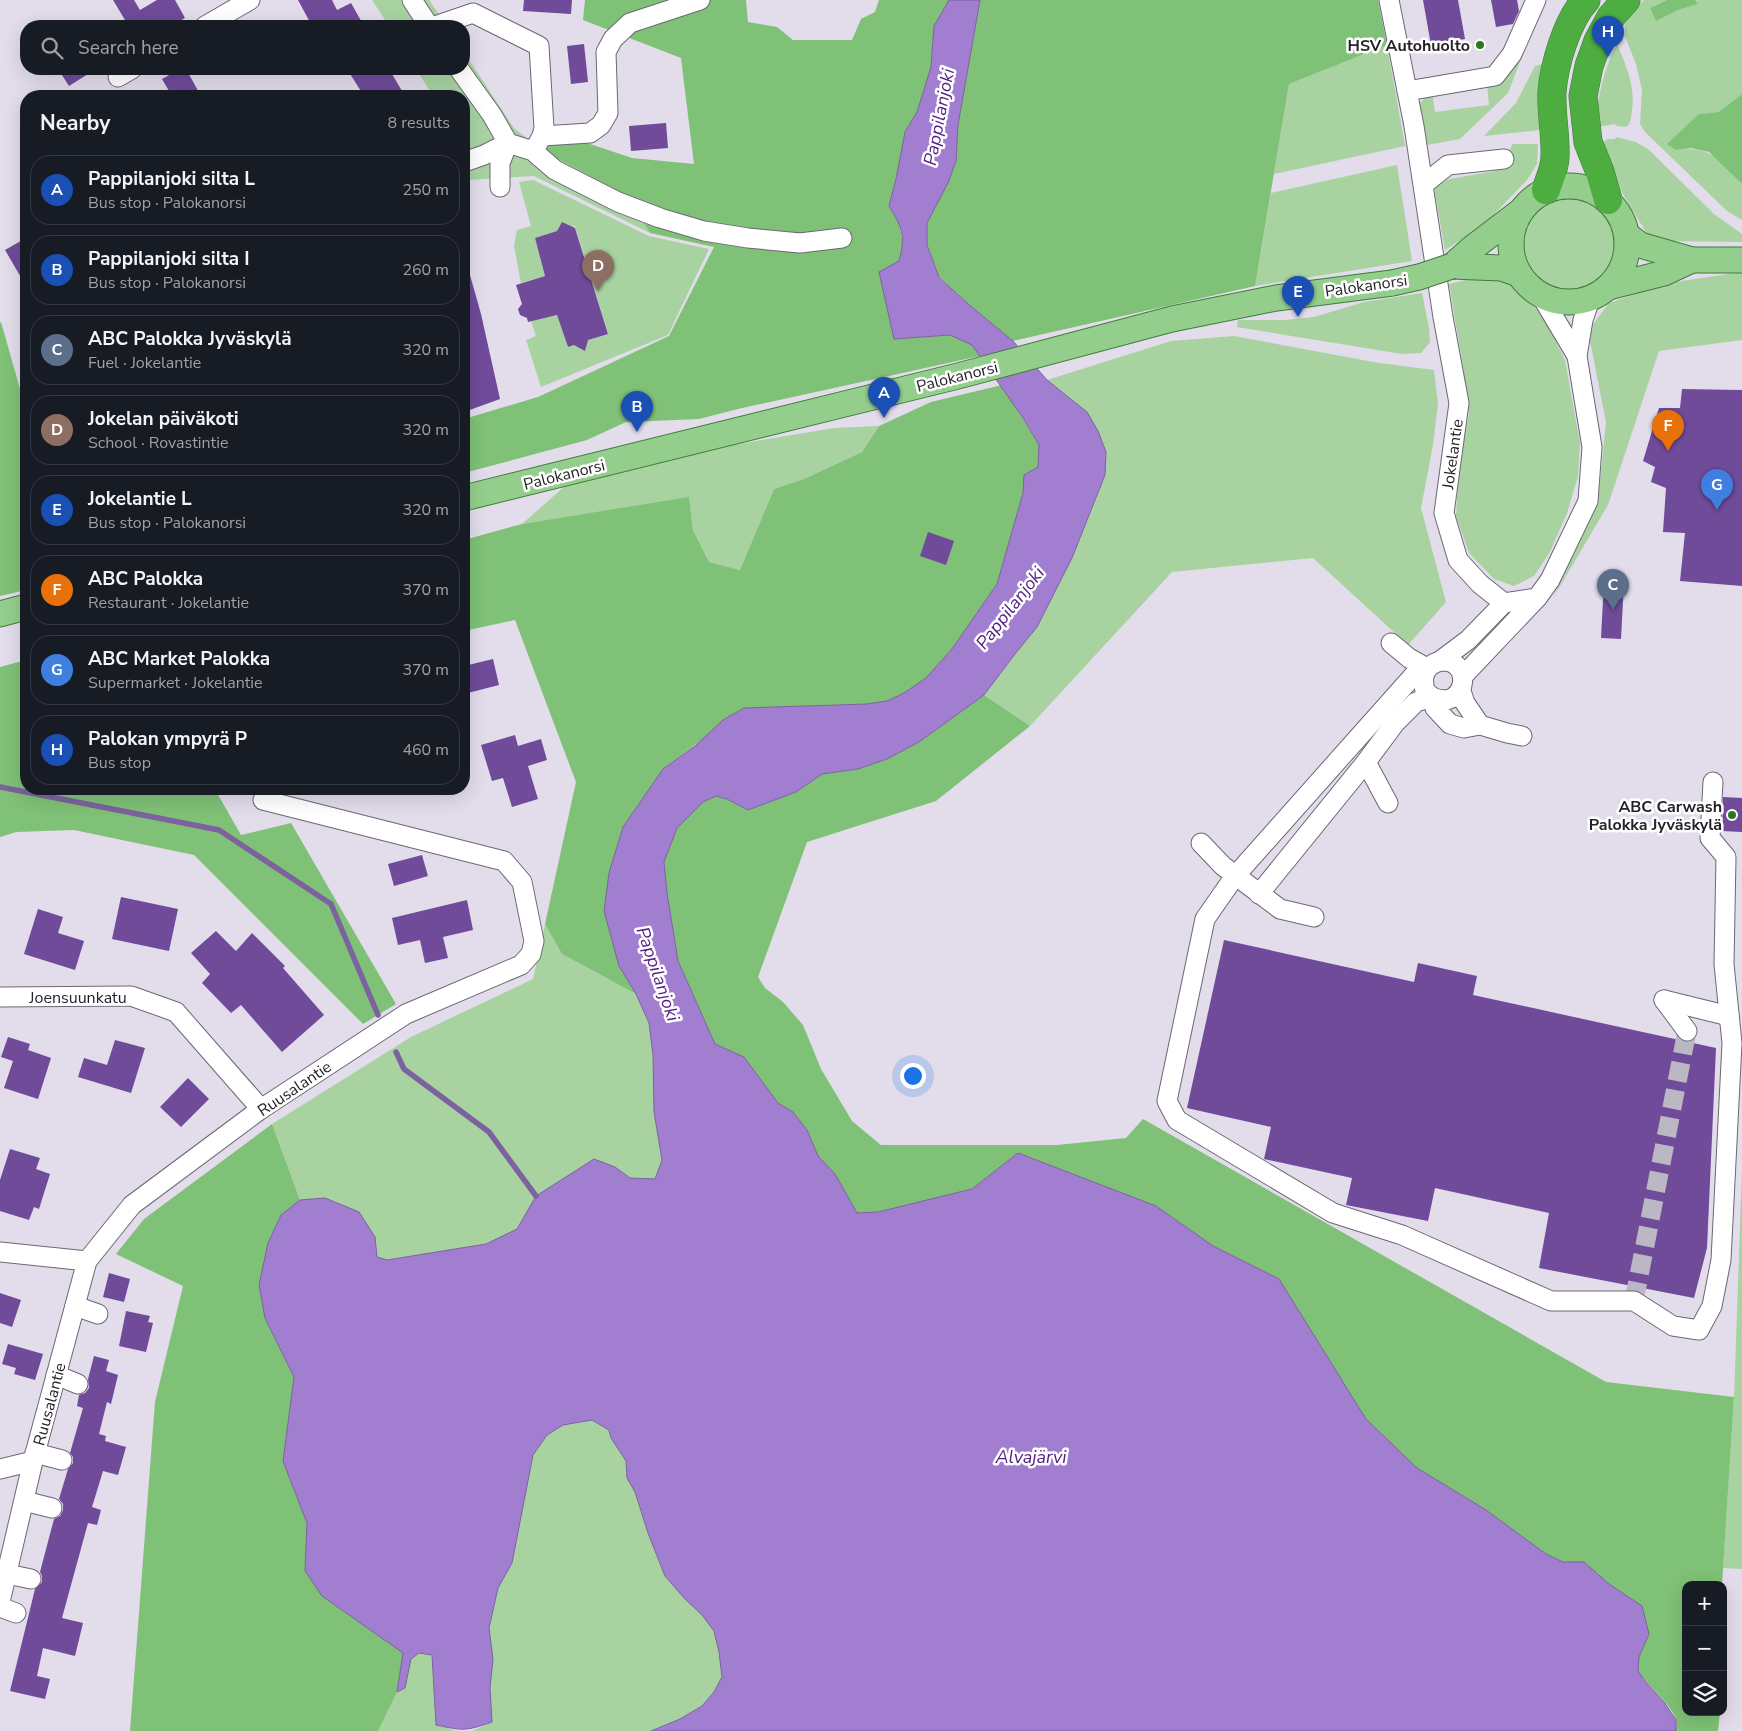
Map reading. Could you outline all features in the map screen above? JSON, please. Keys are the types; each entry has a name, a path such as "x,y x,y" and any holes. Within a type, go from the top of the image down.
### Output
{"highway":[{"path":"1546,190 1556,159 1552,93 1558,58 1580,6 1586,0"},
{"path":"1608,200 1600,172 1588,142 1583,96 1589,66 1598,41 1611,17 1626,0"}],"main road":[{"path":"1599,293 1620,272 1627,254 1627,235 1621,216 1608,200 1589,188 1567,185 1546,190 1532,198 1521,210 1512,231 1511,253 1519,274 1528,285 1540,294 1556,301 1573,302 1664,273 1692,260"},
{"name":"Palokanorsi","path":"1452,266 1521,210"},
{"path":"1627,235 1640,244 1692,260 1742,260"},
{"name":"Palokanorsi","path":"470,497 958,376 1191,315 1276,298 1392,283 1452,266 1501,268 1519,274"},
{"path":"0,614 20,609"}],"street":[{"path":"215,20 250,0"},
{"path":"412,0 425,20"},
{"path":"470,160 508,143 538,143 590,133 601,125 608,113 606,52 613,39 630,23 700,0"},
{"name":"Jokelantie","path":"1389,0 1424,184 1443,317 1459,403 1444,514 1458,560 1480,584 1504,603"},
{"path":"1407,91 1495,76 1512,54 1536,0"},
{"path":"453,20 473,13 539,46 544,128 538,143"},
{"path":"463,75 492,115 508,143"},
{"path":"500,187 500,163 508,143"},
{"path":"538,143 555,170 618,202 660,218 704,231 748,238 800,243 842,238"},
{"path":"1424,184 1448,165 1504,159"},
{"path":"1434,665 1424,676 1425,691 1432,697 1440,700 1448,700 1456,696 1462,683 1537,598 1550,580 1588,501 1592,447 1577,356 1583,320 1599,293"},
{"path":"1540,294 1577,356"},
{"path":"1537,598 1504,603 1468,640 1434,665 1413,676 1235,876 1206,919 1167,1101 1178,1120 1333,1213 1402,1235 1551,1301 1634,1301 1673,1326 1699,1330 1712,1306 1721,1260 1732,1043 1724,964 1726,857 1710,838 1713,782"},
{"path":"1391,643 1409,658 1434,665 1454,664 1460,670 1465,703 1480,725"},
{"path":"1432,697 1435,708 1450,724 1464,728 1480,725 1522,736"},
{"path":"1259,894 1366,762 1395,723 1416,702 1432,697"},
{"path":"1366,762 1388,803"},
{"name":"Ruusalantie","path":"0,1602 34,1457 86,1262 132,1205 261,1109 406,1014 521,965 531,954 534,940 522,882 504,861 263,800"},
{"path":"1201,843 1223,866 1280,909 1314,917"},
{"name":"Joensuunkatu","path":"0,997 131,996 176,1012 261,1109"},
{"path":"1687,1031 1664,1000 1729,1016"},
{"path":"0,1252 86,1262"},
{"path":"74,1306 98,1314"},
{"path":"56,1375 78,1384"},
{"path":"0,1469 34,1457 62,1460"},
{"path":"24,1500 52,1508"},
{"path":"7,1574 31,1579"}],"green space":[{"path":"372,0 429,0 443,20 385,20"},
{"path":"585,0 746,0 748,22 777,27 793,40 852,40 861,19 875,12 879,0 949,0 934,26 931,67 917,112 905,132 889,206 899,222 903,245 899,261 894,339 950,335 972,345 980,356 699,419 626,422 587,440 470,471 470,417 538,397 669,336 714,247 650,233 629,197 540,149 545,140 572,138 632,158 694,164 681,58 583,20"},
{"path":"980,0 1378,0 1387,45 1289,84 1255,286 1013,341 967,303 939,276 927,245 927,223 956,161 958,125"},
{"path":"1644,0 1667,0 1650,8 1657,20 1678,10 1698,4 1695,0 1742,0 1742,94 1719,112 1699,114 1676,150 1688,149 1706,152 1720,162 1742,184 1742,220 1727,211 1645,132 1640,124 1642,90 1636,64 1625,36 1625,24"},
{"path":"1667,0 1695,0 1698,4 1678,10 1656,21 1650,8"},
{"path":"1530,36 1508,93 1460,139 1427,145 1419,104 1432,91 1435,112 1489,105 1487,84"},
{"path":"1617,44 1630,79 1633,107 1629,124 1626,127 1616,126 1615,124 1598,127 1595,123 1600,92 1608,63"},
{"path":"1387,45 1405,146 1274,174 1289,84"},
{"path":"470,61 514,128 540,149 629,197 650,233 534,176 470,180 470,90 429,90 420,75 470,75"},
{"path":"1542,64 1539,130 1484,136 1516,103 1535,66"},
{"path":"1742,94 1742,184 1709,152 1691,148 1676,150 1667,144 1699,114 1719,112"},
{"path":"1616,137 1636,142 1648,149 1714,214 1742,234 1742,242 1662,241 1647,234 1620,189 1602,149 1603,143 1607,139 1615,139"},
{"path":"1513,144 1538,144 1537,164 1527,180 1482,227 1445,250 1434,188 1449,179 1496,171"},
{"path":"1397,165 1412,261 1255,286 1271,193"},
{"path":"533,180 649,236 709,249 668,335 541,387 526,340 536,336 531,321 557,315 568,347 608,333 575,226 571,227 564,223 560,225 557,231 535,238 545,276 521,283 514,246 517,230 531,226 519,182"},
{"path":"1569,196 1587,199 1602,210 1613,225 1616,243 1613,261 1602,276 1587,287 1569,290 1551,287 1536,276 1525,261 1522,243 1525,225 1536,210 1551,199"},
{"path":"1742,272 1742,340 1659,351 1608,505 1553,598 1598,501 1606,422 1588,331 1609,303 1668,283"},
{"path":"1483,276 1511,285 1542,314 1565,360 1580,443 1578,477 1567,513 1550,552 1534,576 1514,586 1494,579 1469,553 1456,516 1459,464 1469,414 1449,284"},
{"path":"1422,293 1430,342 1421,353 1402,354 1237,327 1238,320 1284,320 1314,317 1364,302"},
{"path":"0,323 20,389 20,591 0,596"},
{"path":"1234,336 1379,363 1434,370 1438,404 1433,445 1421,508 1446,602 1408,645 1313,558 1172,572 1030,726 984,695 1037,627 1072,558 1105,475 1087,412 1047,380 1171,341"},
{"path":"1002,385 1039,445 1038,467 1024,475 1023,493 997,584 952,649 926,678 904,693 887,701 867,704 744,708 663,769 623,827 619,966 636,994 562,954 545,924 576,782 515,620 470,630 470,538 522,524 689,497 693,530 709,562 740,570 774,489 804,479 862,452 879,426 931,402"},
{"path":"879,426 862,452 804,479 774,489 740,570 709,562 693,530 689,498 522,524 565,486 720,447 834,428"},
{"path":"20,662 20,795 218,795 241,835 291,823 396,1004 363,1024 194,855 74,830 16,832 0,837 0,667"},
{"path":"984,695 1030,726 936,801 807,842 758,977 765,988 783,1002 803,1025 821,1069 852,1121 881,1145 1057,1145 1126,1138 1143,1119 1606,1382 1734,1397 1722,1581 1682,1581 1682,1716 1720,1716 1718,1731 1676,1731 1676,1720 1673,1713 1638,1671 1639,1657 1649,1634 1609,1584 1584,1562 1563,1562 1546,1554 1486,1510 1417,1468 1366,1419 1279,1279 1213,1246 1156,1206 1018,1153 972,1189 878,1212 857,1213 835,1174 818,1156 807,1130 793,1112 778,1103 744,1057 715,1044 678,961 664,862 677,828 703,802 716,796 727,799 748,810 796,792 822,774 858,769 887,759 919,742"},
{"path":"545,924 562,954 636,994 649,1023 653,1055 654,1112 662,1160 655,1179 630,1178 615,1167 536,1196 518,1229 486,1244 387,1260 377,1257 268,1243 300,1200 272,1124 411,1037 533,979"},
{"path":"272,1124 300,1200 281,1215 268,1243 265,1318 294,1377 283,1461 307,1523 305,1571 326,1599 403,1653 397,1692 378,1731 130,1731 155,1402 183,1286 116,1254 144,1219"},
{"path":"1742,1169 1742,1569 1723,1568 1734,1397"},
{"path":"592,1420 609,1430 611,1438 626,1461 627,1478 635,1492 648,1533 665,1576 702,1615 714,1631 722,1677 714,1692 702,1706 680,1719 651,1731 472,1731 492,1722 461,1651 513,1471 547,1435 564,1425"},
{"path":"419,1653 432,1655 436,1725 456,1731 378,1731 397,1692 405,1688 410,1659"}],"water":[{"name":"Alvajärvi","path":"949,0 980,0 958,125 956,161 948,183 927,223 927,245 939,277 1013,341 1047,380 1087,412 1098,431 1106,452 1105,475 1072,558 1037,627 984,695 919,742 887,759 858,769 822,774 796,792 748,810 727,799 716,796 703,802 677,828 664,862 678,961 715,1044 744,1057 778,1103 793,1112 807,1130 818,1156 835,1174 857,1213 878,1212 972,1189 1018,1153 1156,1206 1213,1246 1279,1279 1366,1419 1417,1468 1486,1510 1546,1554 1563,1562 1584,1562 1609,1584 1642,1606 1649,1634 1639,1657 1638,1671 1664,1702 1676,1720 1676,1731 651,1731 680,1719 702,1706 714,1692 722,1677 719,1652 714,1631 702,1615 665,1576 648,1533 635,1492 627,1478 626,1461 611,1438 609,1430 592,1420 563,1425 547,1435 533,1455 512,1563 498,1588 489,1628 493,1659 490,1688 492,1722 464,1729 436,1725 432,1655 419,1653 411,1659 405,1688 397,1692 403,1653 322,1596 305,1571 307,1523 283,1461 294,1377 265,1318 259,1285 268,1243 281,1215 300,1200 325,1198 359,1212 375,1237 377,1257 387,1260 486,1244 517,1229 536,1196 594,1159 615,1167 630,1178 655,1179 662,1160 654,1112 653,1055 649,1023 636,994 619,966 604,911 609,873 623,827 663,769 695,746 723,720 744,708 867,704 887,701 904,693 926,678 952,649 997,584 1023,493 1024,475 1038,467 1039,445 1023,418 972,345 950,335 894,339 879,272 899,261 902,245 900,226 889,206 905,132 917,112 931,67 934,26"}],"building":[{"path":"113,0 134,0 140,10 157,0 175,0 185,18 182,20 125,20"},
{"path":"298,0 332,0 337,10 351,3 361,20 309,20"},
{"path":"524,0 572,0 571,14 523,11"},
{"path":"1423,0 1458,0 1465,39 1431,45"},
{"path":"1491,0 1517,0 1519,11 1513,24 1496,27"},
{"path":"584,44 588,82 571,84 567,46"},
{"path":"62,75 86,75 69,86"},
{"path":"169,75 189,75 198,90 168,90 162,79"},
{"path":"351,75 393,75 401,90 360,90"},
{"path":"666,123 668,148 631,151 629,126"},
{"path":"562,222 575,228 608,334 588,340 585,351 574,345 568,347 557,315 528,322 527,318 520,315 518,309 522,304 516,285 545,276 535,238 557,231"},
{"path":"20,241 20,276 5,250"},
{"path":"470,275 481,314 500,399 470,410"},
{"path":"1682,389 1742,390 1742,586 1680,581 1685,533 1663,532 1666,488 1651,482 1655,467 1643,461 1659,408 1680,408"},
{"path":"928,532 954,541 946,565 920,556"},
{"path":"1604,581 1624,582 1621,639 1601,638"},
{"path":"493,659 499,685 470,692 470,665"},
{"path":"515,735 518,746 541,739 547,760 528,766 538,799 512,807 503,778 492,781 481,745"},
{"name":"ABC Carwash Palokka Jyväskylä","path":"1723,797 1742,798 1742,832 1722,831"},
{"path":"422,855 428,876 394,886 388,864"},
{"path":"121,897 178,909 169,951 112,939"},
{"path":"467,900 473,930 443,937 448,958 425,963 420,940 398,945 392,918"},
{"path":"38,909 63,917 58,933 84,941 75,970 24,954"},
{"path":"216,931 236,951 252,933 285,966 283,968 324,1015 282,1052 241,1005 231,1013 202,983 210,974 191,953"},
{"path":"1224,940 1414,982 1418,963 1477,976 1473,995 1716,1048 1707,1248 1694,1298 1539,1268 1549,1213 1435,1188 1428,1221 1346,1205 1352,1178 1264,1159 1271,1127 1187,1108"},
{"path":"8,1037 30,1044 28,1050 51,1058 38,1099 4,1088 13,1061 1,1057"},
{"path":"115,1040 145,1048 131,1093 78,1077 84,1058 107,1065"},
{"path":"188,1078 209,1099 181,1127 160,1107"},
{"path":"10,1149 40,1158 36,1169 50,1174 39,1209 34,1207 29,1220 0,1211 0,1180"},
{"path":"109,1273 130,1279 124,1302 103,1297"},
{"path":"0,1293 21,1300 12,1327 0,1323"},
{"path":"126,1311 150,1316 148,1322 153,1323 146,1352 119,1346"},
{"path":"8,1344 43,1354 35,1380 14,1374 16,1368 2,1364"},
{"path":"94,1356 109,1360 106,1371 118,1375 111,1404 107,1402 99,1434 106,1436 105,1441 126,1447 118,1475 103,1471 92,1507 101,1510 97,1525 88,1523 62,1618 83,1623 75,1656 43,1648 37,1676 50,1679 45,1699 10,1691 35,1589 42,1582 40,1572 54,1519 60,1516 63,1510 63,1504 59,1499 68,1469 73,1463 73,1457 70,1453 83,1408 77,1406 79,1395 85,1393 89,1388 88,1379"}],"waterway":[{"path":"0,787 20,791"},
{"path":"41,795 219,830 331,904 378,1015"},
{"path":"396,1052 404,1069 489,1132 536,1196"}],"tunnel":[{"path":"1634,1301 1687,1031"}],"place":[{"name":"HSV Autohuolto","path":"1480,45"},
{"name":"Palokan ympyrä P","path":"1608,57"},
{"name":"Jokelan päiväkoti","path":"598,291"},
{"name":"Jokelantie L","path":"1298,317"},
{"name":"Pappilanjoki silta L","path":"884,418"},
{"name":"Pappilanjoki silta I","path":"637,432"},
{"name":"ABC Palokka","path":"1668,451"},
{"name":"ABC Market Palokka","path":"1717,510"},
{"name":"ABC Palokka Jyväskylä","path":"1613,610"},
{"name":"ABC Carwash Palokka Jyväskylä","path":"1732,815"}],"water label":[{"name":"Pappilanjoki","path":"939,117"},
{"name":"Pappilanjoki","path":"1010,608"},
{"name":"Pappilanjoki","path":"658,974"}]}
